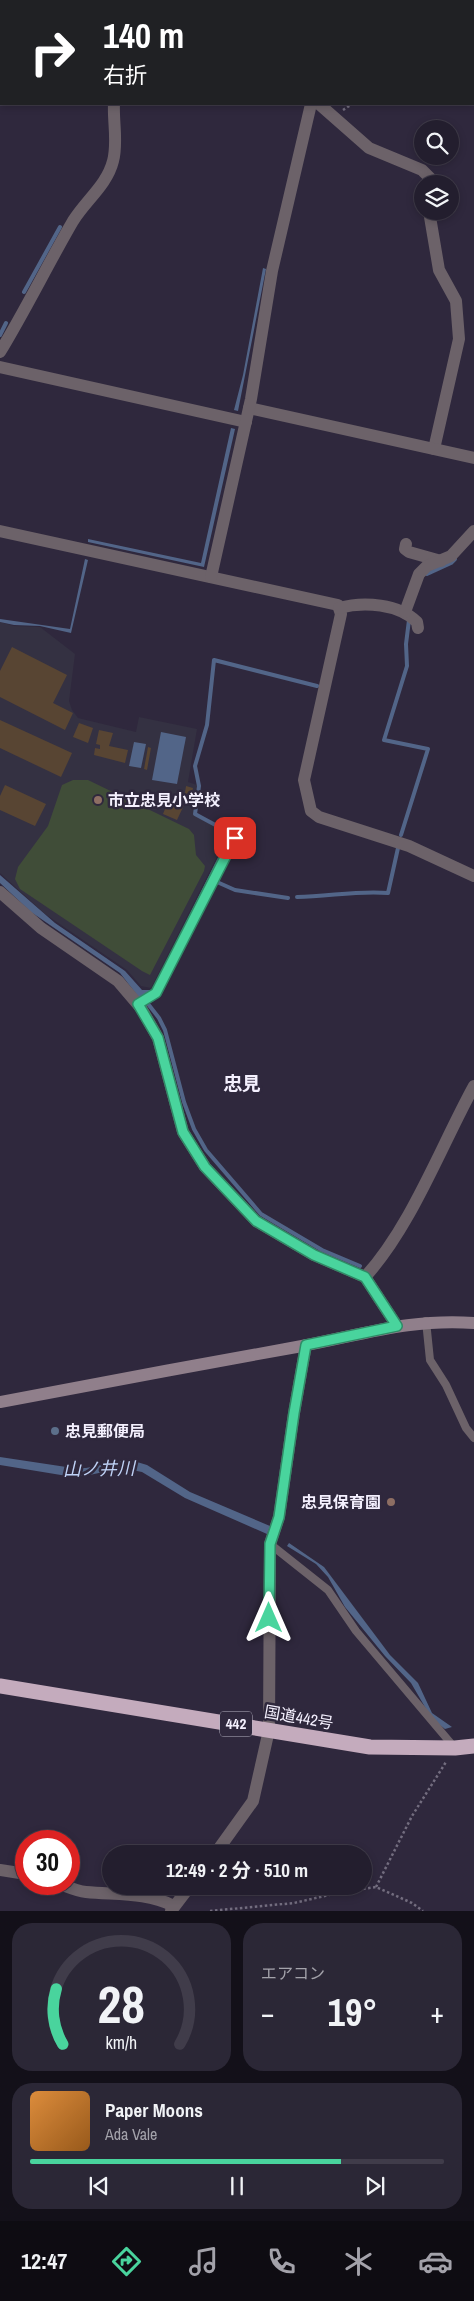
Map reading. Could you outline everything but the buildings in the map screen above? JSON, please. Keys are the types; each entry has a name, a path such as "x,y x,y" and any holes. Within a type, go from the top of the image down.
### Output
{"highway":[{"name":"国道442号","path":"0,1686 370,1747 455,1748 474,1746"}],"street":[{"path":"0,352 74,220 106,179 114,161 116,142 113,123 114,105"},
{"path":"211,577 249,408 272,271 310,105"},
{"path":"320,105 369,148 422,170 427,175"},
{"path":"431,220 439,270 456,301 459,339 434,449"},
{"path":"0,367 246,422"},
{"path":"249,408 474,458"},
{"path":"0,531 338,605 341,614 304,780 311,812 319,818 409,846 474,876"},
{"path":"405,612 419,574 427,566 451,556 474,531"},
{"path":"406,544 405,549 409,552 441,561"},
{"path":"339,608 351,605 375,606 405,612 418,622 418,628"},
{"path":"0,892 41,928 118,981 138,1004 158,1038 183,1132 205,1167 256,1221 314,1255 365,1277 397,1326"},
{"path":"365,1277 389,1247 426,1182 474,1086"},
{"path":"0,1402 426,1321 474,1323"},
{"path":"221,1845 253,1801 269,1730 270,1544 279,1517 306,1345"},
{"path":"0,1870 15,1872"},
{"path":"80,1891 158,1898 172,1909 183,1895"}],"lane":[{"path":"138,1004 156,993 235,838"},
{"path":"426,1321 430,1360 446,1385 466,1428 474,1438"},
{"path":"270,1544 328,1590 356,1631 455,1748"}],"path":[{"path":"376,1887 412,1816 455,1748"},
{"path":"210,1911 294,1903 342,1892 376,1887 412,1903 423,1911"}],"shaded area":[{"name":"市立忠見小学校","path":"0,622 14,626 40,627 75,654 69,701 72,710 78,718 136,732 139,717 197,729 188,782 197,785 194,814 228,835 151,988 141,986 127,970 45,914 0,873"}],"green space":[{"path":"73,780 88,780 189,829 194,835 196,855 205,866 204,871 150,975 20,889 15,879 18,867 48,826 62,785"}],"water":[{"path":"263,268 266,269 238,411 234,410 243,375"},
{"path":"231,428 235,429 204,567 88,542 88,539 201,563"},
{"path":"85,559 88,560 71,633 40,626 14,625 0,622 0,619 70,629"},
{"path":"161,732 186,737 177,784 152,780"},
{"path":"134,742 146,744 141,768 129,766"},
{"path":"0,875 55,923 125,971 142,990 151,990 141,1000 120,973 31,912 0,883"},
{"name":"山ノ井川","path":"0,1457 73,1468 86,1468 121,1461 137,1462 147,1465 190,1492 270,1526 267,1534 185,1498 142,1472 122,1468 85,1476 67,1476 0,1465"},
{"path":"289,1543 324,1567 390,1655 418,1683 432,1713 452,1727 445,1729 432,1719 411,1683 385,1656 345,1607 328,1577 316,1564 287,1546"}],"waterway":[{"path":"24,292 60,227"},
{"path":"0,335 6,323"},
{"path":"427,574 451,563 455,559"},
{"path":"401,835 428,749 384,740 407,666 406,644 409,620"},
{"path":"178,942 232,834 195,814 199,786 195,766 207,725 214,660 317,686"},
{"path":"297,897 365,892 388,893 398,848"},
{"path":"217,882 235,890 288,898"},
{"path":"145,1000 159,1018 165,1030 184,1102 194,1129 206,1150 261,1214 322,1250 360,1266"}],"place":[{"name":"市立忠見小学校","path":"98,800"},
{"name":"忠見郵便局","path":"55,1431"},
{"name":"忠見保育園","path":"391,1502"}],"district":[{"name":"忠見","path":"242,1083"}],"route":[{"path":"235,838 156,993 151,998 138,1004 158,1038 183,1132 205,1167 256,1221 314,1255 365,1277 397,1326 306,1345 279,1517 270,1544 269,1618"}]}
